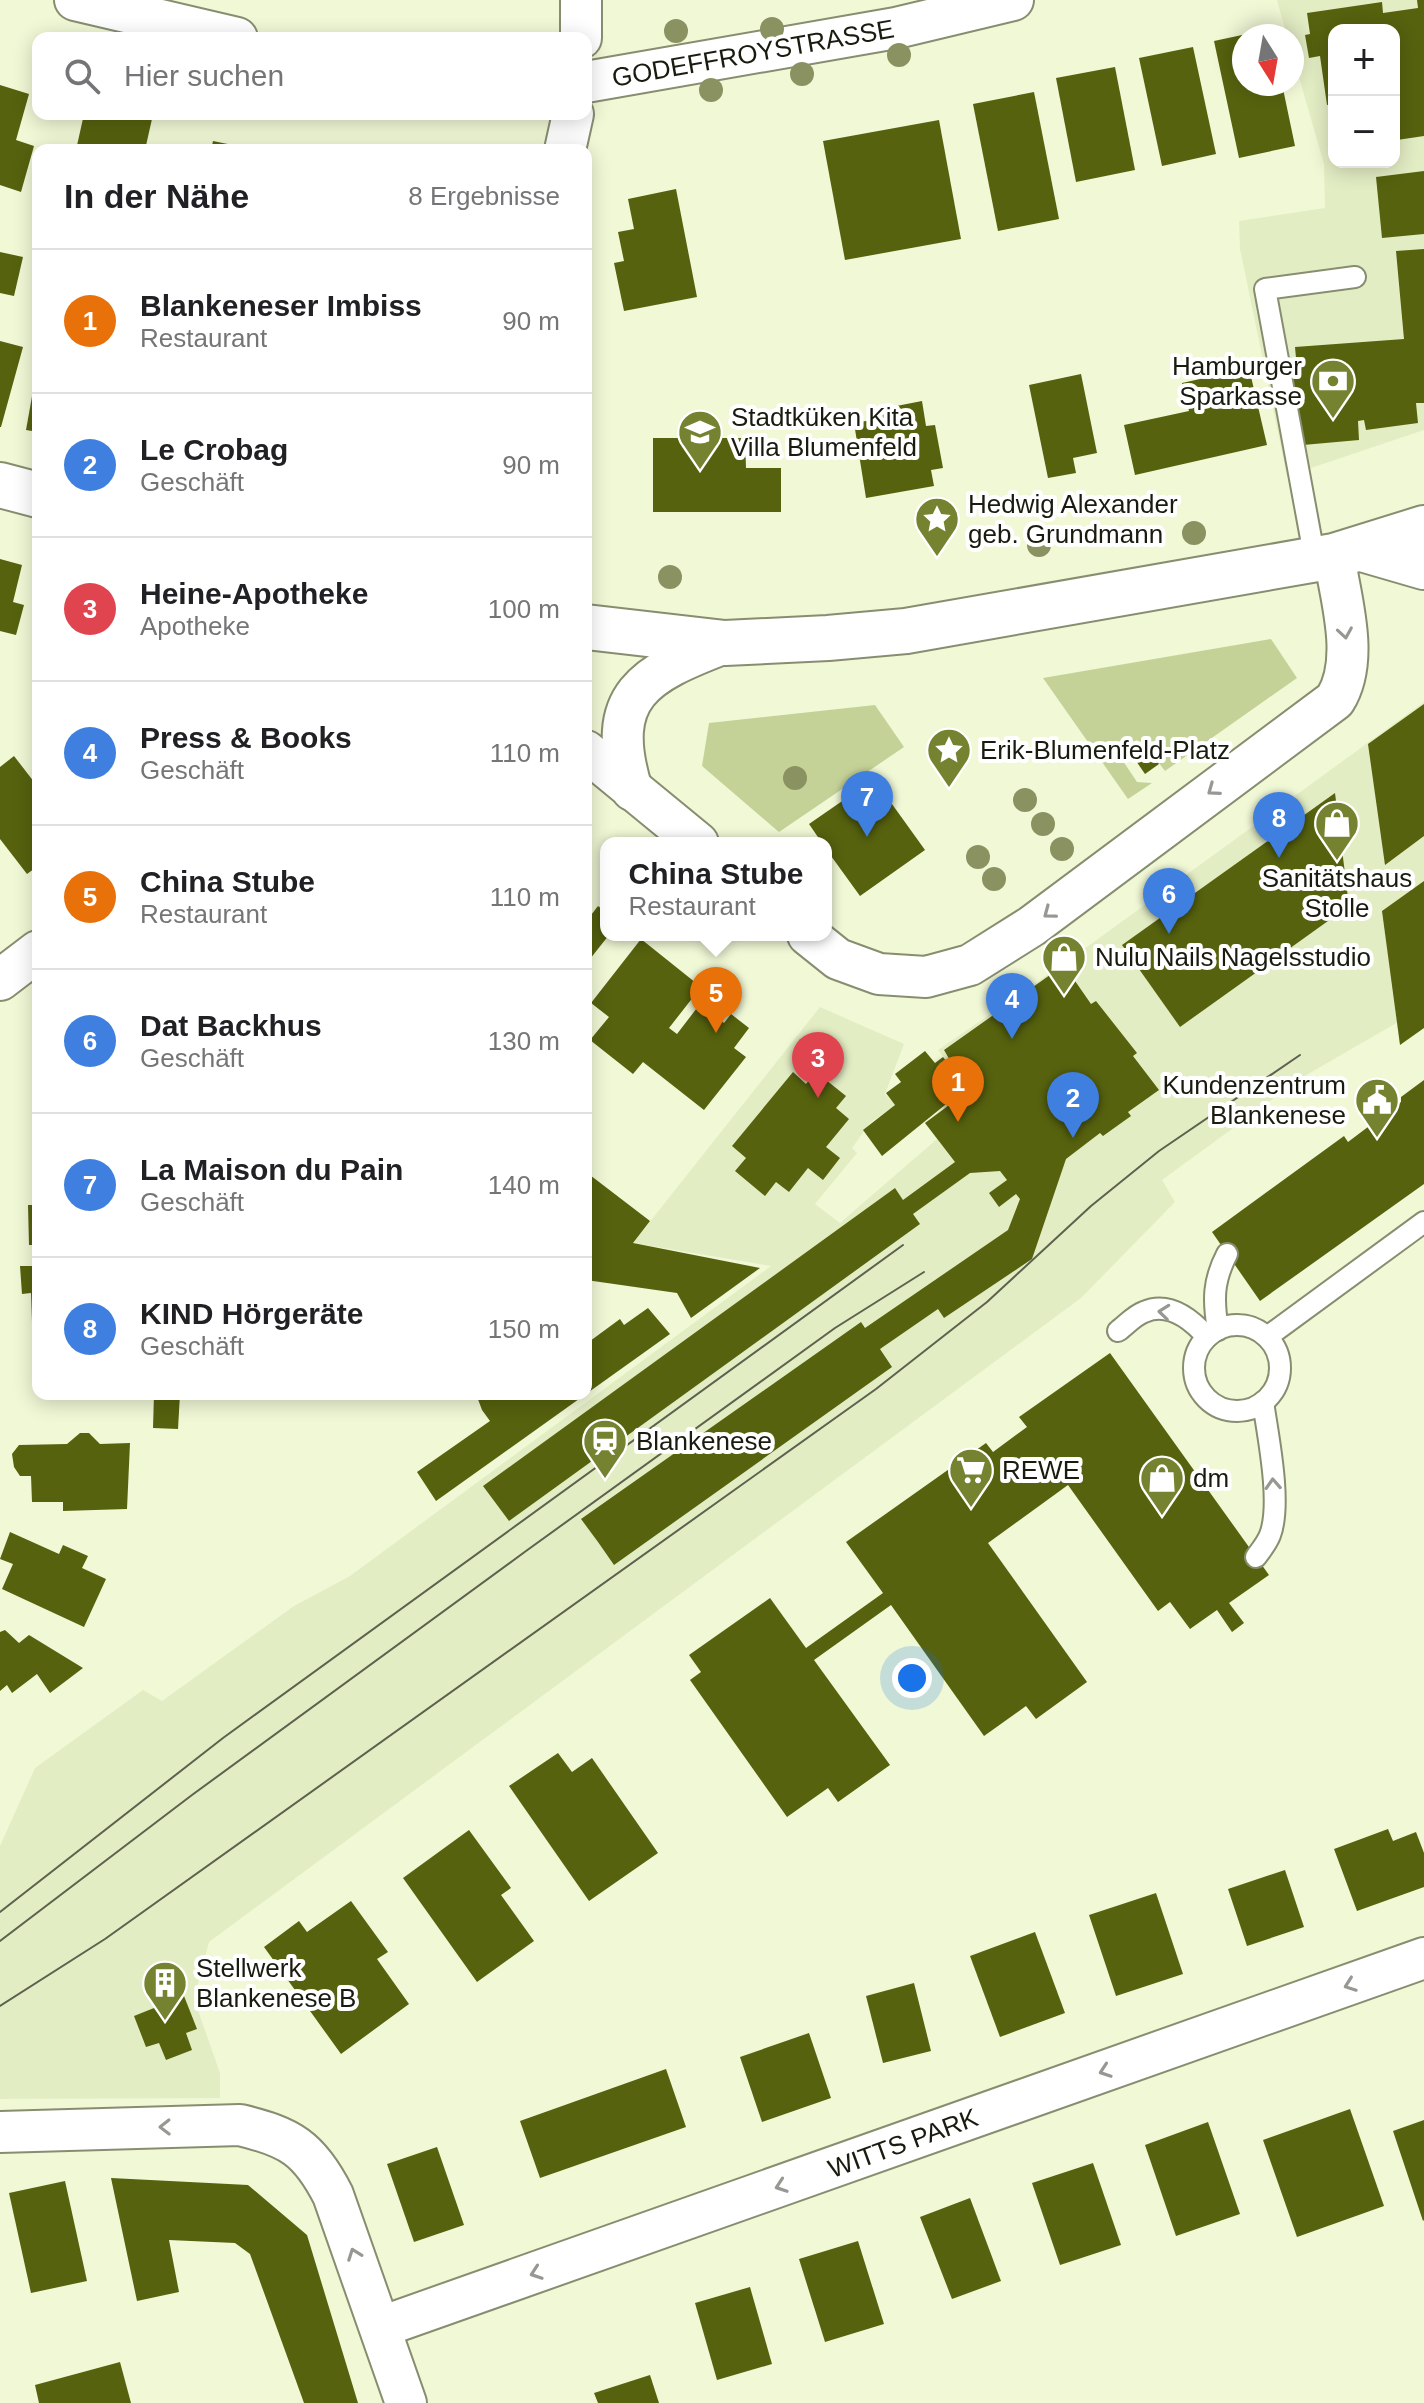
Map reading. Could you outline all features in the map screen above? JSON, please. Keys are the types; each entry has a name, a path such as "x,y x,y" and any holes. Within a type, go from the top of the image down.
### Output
{"main road":[{"path":"0,485 32,493"},
{"path":"592,628 725,643 906,631 1337,555 1424,528"},
{"path":"1337,555 1424,567"}],"street":[{"path":"75,0 211,32"},
{"path":"581,0 581,32"},
{"name":"GODEFFROYSTRASSE","path":"592,81 896,28 1013,0"},
{"path":"566,144 572,120"},
{"path":"816,941 838,959 857,967 879,974 926,977 950,972 980,960 1012,940 1335,700 1343,687 1349,662 1337,555"},
{"path":"632,790 625,768 622,738 627,708 634,694 653,675 670,665 725,643"},
{"path":"592,756 691,837"},
{"path":"0,980 32,956"},
{"name":"WITTS PARK","path":"381,2327 1424,1958"},
{"path":"0,2132 240,2125 274,2133 292,2143 309,2158 333,2195 406,2403"}],"lane":[{"path":"1337,555 1265,289 1355,277"},
{"path":"1267,1337 1424,1222"},
{"path":"1212,1333 1214,1291 1227,1254"},
{"path":"1118,1331 1144,1312 1160,1309 1192,1320 1212,1333"},
{"path":"1230,1325 1244,1325 1267,1337 1276,1349 1280,1363 1279,1378 1273,1391 1263,1402 1250,1409 1236,1411 1209,1401 1200,1390 1194,1362 1199,1348 1212,1333 1230,1325"},
{"path":"1256,1557 1270,1537 1275,1517 1271,1451 1263,1402"}],"shaded area":[{"path":"1277,0 1424,0 1424,430 1287,476 1240,249 1239,221 1325,208 1324,164 1304,95 1304,24 1284,24"},
{"path":"1271,639 1297,678 1165,771 1146,746 1143,748 1137,740 1117,752 1137,782 1152,783 1128,799 1043,678"},
{"path":"1424,702 1424,1007 1303,1077 1162,1180 1175,1202 1081,1298 209,1942 194,1999 220,2073 220,2098 0,2099 0,1846 35,1768 143,1690 162,1701 294,1606 350,1576 771,1266 633,1243 820,1007 904,1044 885,1094 895,1105 870,1123 852,1148 857,1153 815,1204 840,1223 937,1139 925,1123 967,1088 938,1050 1069,960"},
{"path":"875,705 904,747 779,832 702,766 709,723"}],"building":[{"path":"1417,0 1424,0 1424,136 1400,140 1400,24 1328,24 1327,105 1320,56 1309,58 1305,35 1310,34 1307,13 1382,2 1383,13 1418,8"},
{"path":"1232,37 1232,96 1285,96 1295,146 1239,158 1214,41"},
{"path":"1193,47 1216,154 1162,166 1139,58"},
{"path":"1115,67 1135,170 1076,182 1056,78"},
{"path":"0,85 29,94 16,140 32,145 32,153 21,192 0,185"},
{"path":"1034,92 1059,219 998,231 973,104"},
{"path":"83,120 152,120 146,144 77,144"},
{"path":"939,120 961,239 845,260 823,141"},
{"path":"1424,171 1424,234 1382,238 1376,177"},
{"path":"676,189 697,297 624,311 614,263 624,261 618,232 634,229 628,199"},
{"path":"1424,249 1424,403 1416,403 1418,423 1366,430 1364,420 1358,421 1359,440 1303,445 1301,423 1293,424 1288,371 1297,369 1295,347 1404,339 1396,251"},
{"path":"0,252 23,257 14,296 0,293"},
{"path":"0,341 23,347 1,427 0,427"},
{"path":"1249,368 1267,445 1135,475 1124,425 1189,411 1182,383"},
{"path":"1081,374 1097,453 1073,458 1076,473 1048,478 1029,385"},
{"path":"32,396 32,431 26,430"},
{"path":"922,401 926,426 935,425 943,468 931,470 934,486 866,498 854,423 883,418 881,409"},
{"path":"653,438 745,438 746,468 781,468 781,512 653,512"},
{"path":"0,559 22,565 13,602 24,605 16,635 0,631"},
{"path":"1424,704 1424,836 1385,865 1368,744"},
{"path":"1146,746 1159,764 1145,774 1132,755"},
{"path":"14,756 32,779 32,870 27,874 0,839 0,767"},
{"path":"874,779 925,850 860,896 832,857 832,837 818,837 809,824"},
{"path":"1335,793 1349,906 1180,1027 1122,945"},
{"path":"1424,881 1424,1028 1400,1045 1382,911"},
{"path":"598,906 600,908 600,941 604,941 592,956 592,914"},
{"path":"639,941 644,941 701,987 669,1028 677,1034 700,1004 724,1023 731,1014 749,1028 734,1048 746,1057 704,1110 643,1062 633,1074 592,1042 609,1017 592,1002"},
{"path":"1064,965 1091,1004 1096,1001 1137,1053 1133,1056 1159,1090 1128,1112 1131,1116 1103,1136 1100,1133 1066,1159 1032,1259 944,1318 938,1309 880,1349 892,1367 614,1565 581,1519 861,1322 865,1328 1008,1230 1020,1199 1016,1194 999,1207 989,1193 1007,1180 1000,1171 970,1173 913,1214 920,1224 509,1521 483,1486 895,1188 903,1200 955,1162 925,1123 968,1091 966,1088 882,1156 863,1130 895,1105 886,1093 901,1082 895,1074 925,1051 935,1063 943,1057 962,1081 944,1050"},
{"path":"793,1072 806,1084 816,1072 846,1096 836,1108 849,1119 826,1147 840,1158 823,1180 808,1168 789,1192 776,1182 765,1196 735,1171 746,1158 732,1146"},
{"path":"1424,1080 1424,1184 1260,1301 1212,1232 1344,1136 1348,1142 1401,1102 1401,1097"},
{"path":"592,1177 650,1221 633,1243 760,1268 691,1318 677,1293 592,1281"},
{"path":"28,1205 32,1205 32,1245 29,1245"},
{"path":"20,1266 32,1266 32,1322 31,1293 22,1294"},
{"path":"648,1308 670,1334 592,1390 592,1340 620,1319 624,1325"},
{"path":"1110,1353 1269,1575 1229,1603 1244,1623 1232,1632 1217,1610 1190,1629 1170,1602 1158,1611 1068,1485 988,1543 1087,1682 1036,1719 1026,1706 984,1736 891,1605 814,1660 890,1765 838,1802 828,1788 787,1817 690,1680 701,1672 689,1655 770,1598 806,1648 883,1593 846,1542 986,1443 993,1452 1027,1427 1019,1417"},
{"path":"154,1400 180,1400 178,1429 153,1428"},
{"path":"478,1400 578,1400 436,1501 417,1472 490,1421"},
{"path":"80,1433 89,1433 100,1444 130,1443 127,1509 63,1511 63,1502 32,1502 31,1476 20,1476 14,1467 12,1454 19,1445 67,1444"},
{"path":"10,1532 59,1554 63,1545 88,1556 82,1568 106,1579 84,1627 2,1589 13,1564 0,1559"},
{"path":"5,1630 19,1643 29,1635 83,1668 50,1693 37,1674 12,1693 7,1685 0,1691 0,1632"},
{"path":"558,1753 572,1772 592,1758 658,1853 589,1901 509,1786"},
{"path":"1388,1829 1393,1841 1416,1832 1424,1853 1424,1887 1357,1911 1334,1849"},
{"path":"469,1830 511,1888 501,1895 534,1941 477,1982 403,1878"},
{"path":"1285,1870 1304,1927 1247,1946 1228,1889"},
{"path":"1156,1893 1183,1974 1116,1996 1089,1915"},
{"path":"351,1901 388,1952 377,1959 409,2004 341,2054 264,1947 299,1921 307,1932"},
{"path":"1035,1932 1065,2013 1000,2037 970,1956"},
{"path":"914,1983 931,2051 883,2063 866,1996"},
{"name":"Stellwerk Blankenese B","path":"184,1996 197,2029 186,2033 192,2050 166,2060 159,2043 146,2047 134,2016"},
{"path":"809,2033 831,2098 762,2122 740,2057"},
{"path":"666,2069 686,2127 540,2178 520,2121"},
{"path":"1350,2109 1384,2206 1297,2237 1263,2140"},
{"path":"1424,2120 1424,2220 1423,2221 1393,2131"},
{"path":"1208,2122 1240,2214 1176,2236 1145,2145"},
{"path":"437,2147 464,2225 414,2242 387,2164"},
{"path":"1093,2163 1121,2245 1060,2265 1032,2183"},
{"path":"111,2178 248,2185 307,2235 358,2403 304,2403 250,2254 235,2243 169,2240 179,2292 137,2301"},
{"path":"65,2181 87,2281 31,2293 9,2193"},
{"path":"970,2198 1001,2281 952,2299 920,2217"},
{"path":"858,2241 884,2324 825,2342 799,2259"},
{"path":"750,2287 772,2364 717,2380 695,2303"},
{"path":"120,2362 131,2403 39,2403 35,2385"},
{"path":"650,2375 659,2403 598,2403 594,2393"}],"tram line":[{"path":"0,2006 105,1939 876,1389 987,1302 1091,1206 1159,1151 1300,1055"},
{"path":"0,1912 223,1738 903,1245"},
{"path":"0,1941 192,1795 526,1551 835,1328 924,1272"}],"place":[{"name":"Hamburger Sparkasse","path":"1333,420"},
{"name":"Stadtküken Kita Villa Blumenfeld","path":"700,471"},
{"name":"Hedwig Alexander geb. Grundmann","path":"937,558"},
{"name":"Erik-Blumenfeld-Platz","path":"949,789"},
{"name":"La Maison du Pain","path":"867,837"},
{"name":"KIND Hörgeräte","path":"1279,858"},
{"name":"Sanitätshaus Stolle","path":"1337,862"},
{"name":"Dat Backhus","path":"1169,934"},
{"name":"Nulu Nails Nagelsstudio","path":"1064,996"},
{"name":"China Stube","path":"716,1033"},
{"name":"Press & Books","path":"1012,1039"},
{"name":"Heine-Apotheke","path":"818,1098"},
{"name":"Blankeneser Imbiss","path":"958,1122"},
{"name":"Le Crobag","path":"1073,1138"},
{"name":"Kundenzentrum Blankenese","path":"1377,1139"},
{"name":"Blankenese","path":"605,1480"},
{"name":"REWE","path":"971,1509"},
{"name":"dm","path":"1162,1517"},
{"name":"Stellwerk Blankenese B","path":"165,2022"}]}
